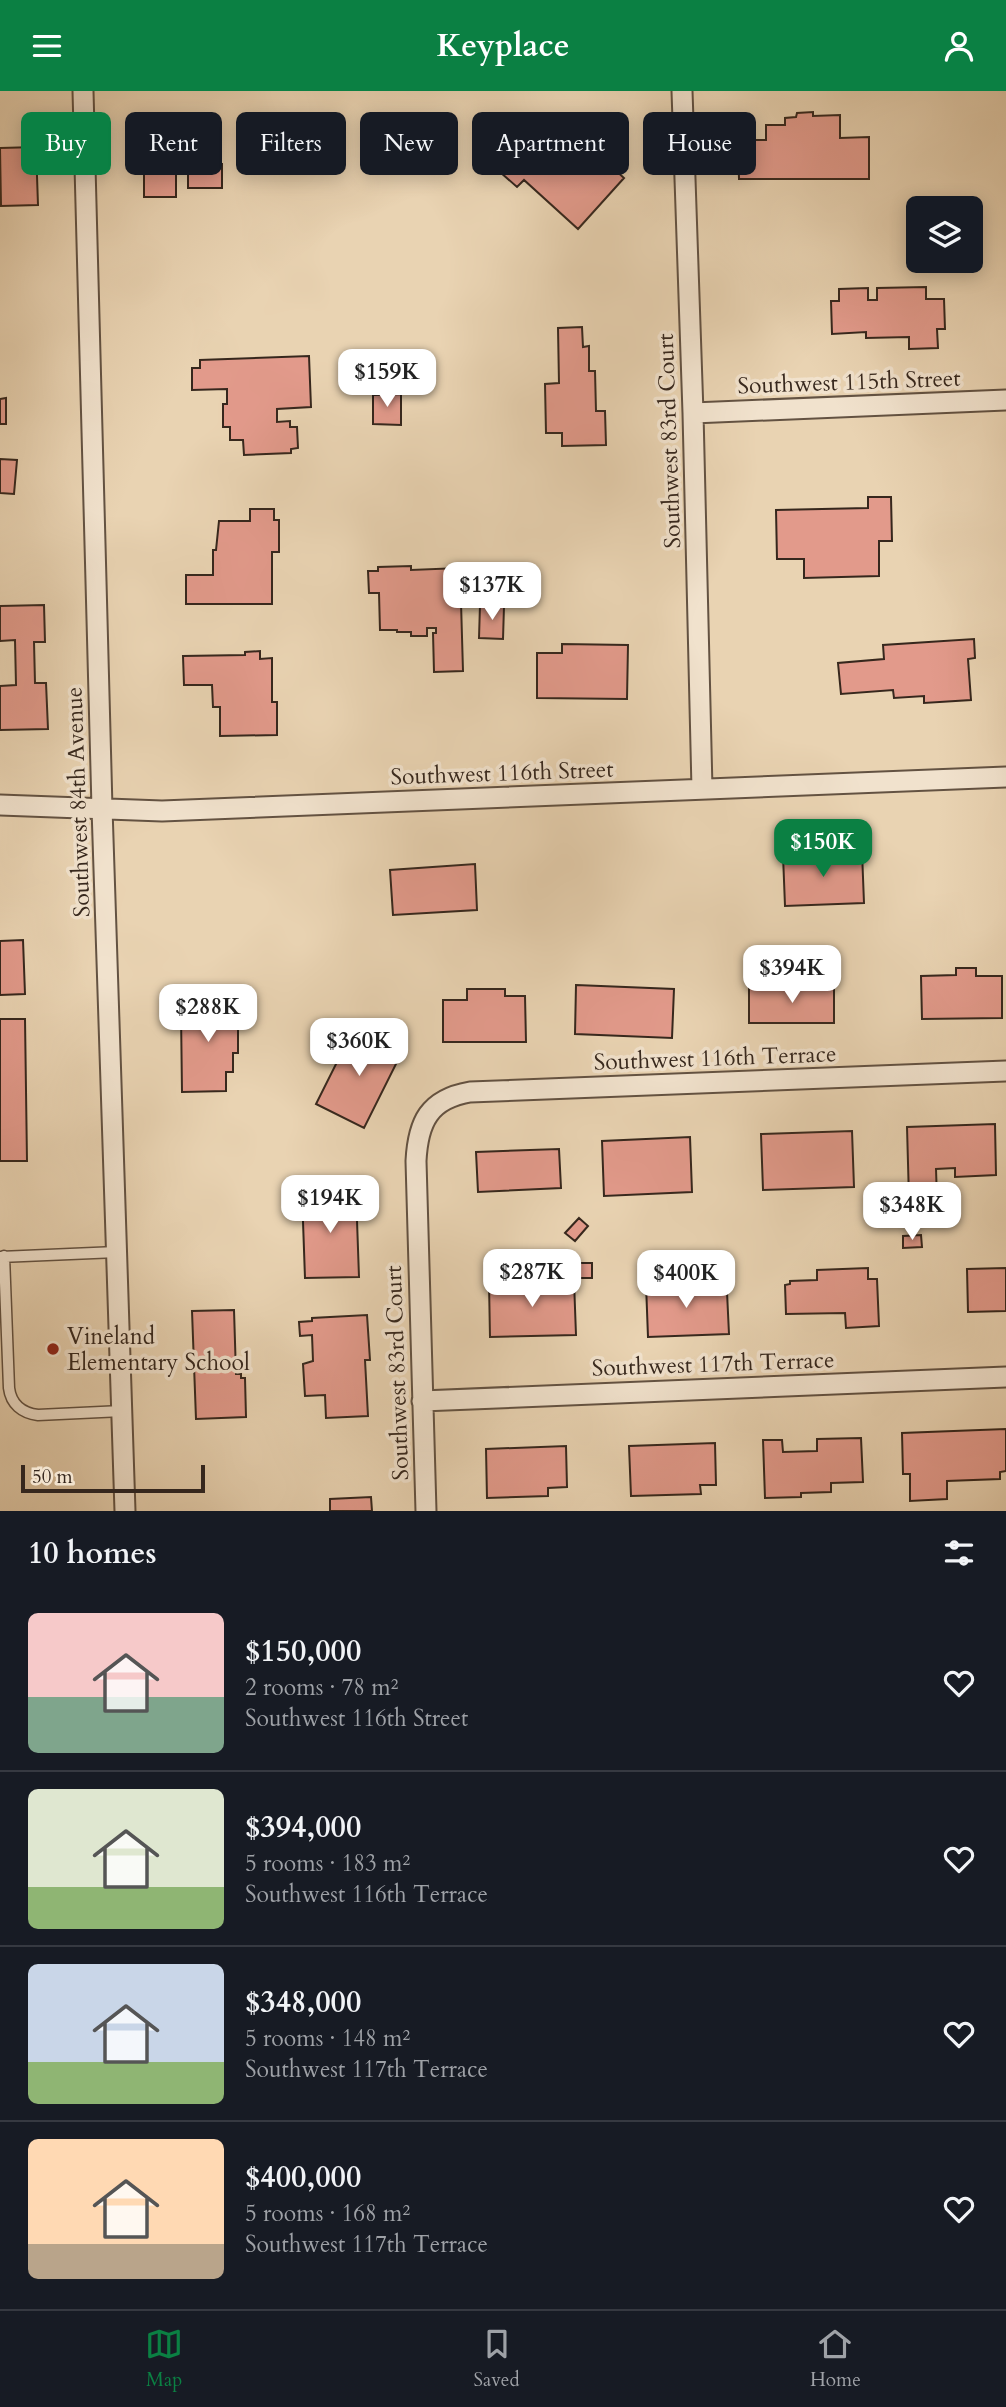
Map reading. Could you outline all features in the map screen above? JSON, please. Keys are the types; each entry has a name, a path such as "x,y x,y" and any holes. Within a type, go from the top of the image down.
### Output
{"street":[{"name":"Southwest 84th Avenue","path":"83,91 102,808 125,1511"},
{"name":"Southwest 83rd Court","path":"682,91 702,789"},
{"name":"Southwest 115th Street","path":"693,413 1006,400"},
{"name":"Southwest 116th Street","path":"0,805 162,811 1006,777"},
{"name":"Southwest 116th Terrace","path":"430,1111 445,1100 470,1092 1006,1071"},
{"name":"Southwest 83rd Court","path":"426,1511 416,1161 421,1126 430,1111"},
{"name":"Southwest 117th Terrace","path":"422,1401 1006,1377"}],"lane":[{"path":"117,1252 2,1256 9,1388 15,1404 25,1412 37,1415 122,1411"}],"building":[{"path":"813,112 813,116 840,115 840,138 869,137 869,179 739,179 739,175 756,175 756,140 766,140 766,125 785,125 785,118 796,117 797,113"},
{"path":"21,147 21,175 37,175 38,205 1,206 0,148"},
{"path":"144,175 176,175 176,197 144,197"},
{"path":"188,175 222,175 222,188 188,188"},
{"path":"503,175 621,175 624,178 578,229 524,180 517,187"},
{"path":"926,287 926,299 944,299 945,329 937,329 938,348 909,349 909,337 866,338 866,332 832,334 831,301 839,301 839,289 868,288 868,300 877,300 877,288"},
{"path":"582,327 583,347 589,346 589,371 595,371 596,411 605,411 606,445 562,446 562,433 546,433 545,384 559,383 558,328"},
{"path":"309,356 311,407 277,409 277,422 290,421 290,427 297,427 298,448 291,449 291,453 244,455 243,440 230,440 230,427 223,427 223,404 227,404 227,389 192,390 192,368 200,368 200,360"},
{"path":"401,394 401,425 373,424 373,395"},
{"path":"6,398 6,424 0,424 0,399"},
{"path":"0,459 17,460 14,494 0,493"},
{"path":"868,497 891,497 892,541 879,541 879,576 804,578 804,559 777,559 776,510 868,508"},
{"path":"250,509 274,509 274,520 279,520 279,552 272,552 272,604 186,604 186,575 213,575 213,550 216,550 219,521 250,521"},
{"path":"411,566 411,570 460,568 463,671 434,672 433,633 436,633 436,628 427,628 427,636 411,636 411,632 397,630 380,630 379,593 369,593 368,571 378,571 378,567"},
{"path":"44,605 45,642 34,642 35,683 46,683 48,729 0,730 0,686 16,685 15,640 0,641 0,606"},
{"path":"480,605 504,606 503,639 479,638"},
{"path":"974,639 975,658 968,659 971,700 924,703 924,696 894,698 893,690 841,694 838,663 884,659 883,645"},
{"path":"562,644 628,645 627,699 537,698 537,653 562,653"},
{"path":"260,651 260,659 272,658 272,702 277,702 277,735 220,736 220,707 213,707 212,685 184,685 183,656 245,655 245,652"},
{"path":"862,852 864,903 785,906 783,855"},
{"path":"475,864 477,910 393,915 390,870"},
{"path":"23,940 25,994 0,995 0,941"},
{"path":"956,968 976,968 976,976 1002,976 1002,1018 922,1019 921,976 956,975"},
{"path":"576,985 674,989 672,1038 575,1034"},
{"path":"749,986 834,986 834,1023 749,1023"},
{"path":"467,989 505,989 505,996 525,996 526,1042 443,1042 443,1000 467,1000"},
{"path":"219,995 219,1011 223,1011 223,1007 238,1007 238,1053 233,1053 233,1072 226,1072 226,1091 182,1092 181,1013 185,1013 184,996"},
{"path":"0,1019 25,1019 27,1161 0,1161"},
{"path":"354,1028 402,1052 364,1128 316,1104"},
{"path":"995,1124 996,1175 955,1177 955,1168 936,1169 937,1199 909,1199 907,1127"},
{"path":"852,1131 854,1187 763,1190 761,1134"},
{"path":"690,1137 692,1192 604,1196 602,1141"},
{"path":"559,1149 561,1188 478,1192 476,1152"},
{"path":"356,1192 359,1277 305,1278 302,1193"},
{"path":"579,1218 588,1226 575,1241 565,1233"},
{"path":"921,1235 922,1247 903,1248 903,1236"},
{"path":"577,1263 592,1263 592,1278 577,1278"},
{"path":"868,1268 868,1279 877,1279 879,1326 846,1328 845,1313 786,1314 785,1285 790,1284 790,1281 817,1280 817,1270"},
{"path":"1006,1268 1006,1311 968,1312 967,1269"},
{"path":"574,1281 576,1335 490,1337 489,1283"},
{"path":"708,1282 709,1293 727,1292 729,1334 648,1337 646,1284"},
{"path":"234,1310 236,1374 245,1378 246,1417 196,1419 192,1311"},
{"path":"367,1315 370,1360 365,1360 368,1416 326,1418 325,1395 305,1396 303,1364 313,1361 312,1335 300,1336 299,1322 312,1321 312,1318"},
{"path":"1006,1429 1006,1471 1000,1472 1000,1479 947,1481 947,1499 910,1501 910,1474 903,1474 902,1433"},
{"path":"861,1438 863,1482 831,1483 831,1492 801,1493 801,1497 765,1498 763,1440 782,1440 783,1452 817,1451 817,1439"},
{"path":"715,1443 716,1485 700,1485 701,1494 631,1496 629,1446"},
{"path":"566,1446 567,1487 548,1488 548,1496 487,1498 486,1449"},
{"path":"371,1497 372,1511 330,1511 330,1499"}],"place":[{"name":"Vineland Elementary School","path":"53,1349"}]}
